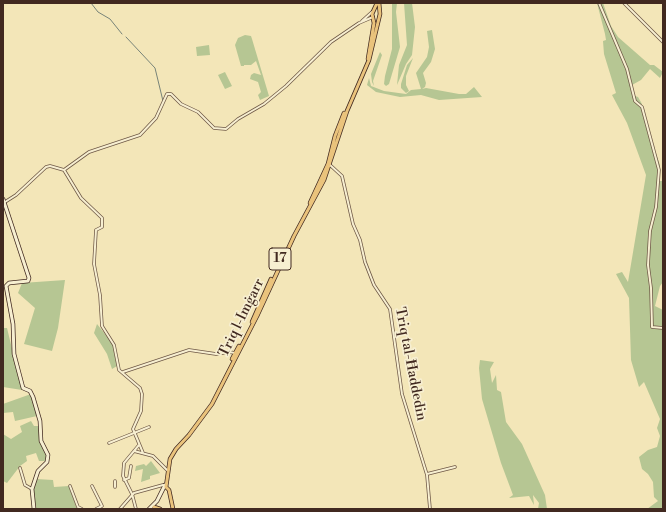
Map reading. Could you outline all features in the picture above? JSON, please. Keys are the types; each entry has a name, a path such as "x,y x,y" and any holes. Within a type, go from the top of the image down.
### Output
{"main road":[{"name":"Triq l-Imġarr","path":"166,486 170,452 198,421 211,403 235,353 251,325 285,248 322,179 345,111 368,59 374,26 373,12 378,3"},
{"name":"Triq l-Imġarr","path":"166,486 172,453 200,422 216,398 260,310 290,242 324,180 347,112 369,60 379,13 378,3"},
{"path":"373,12 379,13"},
{"path":"373,17 378,17"},
{"name":"17","path":"166,486 169,490 173,509"},
{"path":"153,508 160,509"}],"street":[{"path":"600,3 624,62 635,101 642,107 659,170 656,207 650,231 648,265 651,288 652,328 663,328"},
{"path":"624,3 663,42"},
{"path":"64,170 89,152 140,135 156,118 158,110 164,103 166,94 172,94 181,104 198,112 214,128 224,130 264,104 286,86 331,42 373,12"},
{"path":"359,23 373,17"},
{"path":"368,18 372,21 374,26"},
{"name":"Triq tal-Ħaddedin","path":"330,165 338,170 343,178 353,224 360,240 365,262 374,285 390,309 402,394 427,474 430,509"},
{"path":"34,509 32,489 38,472 47,462 48,455 41,441 40,421 33,397 30,391 23,388 14,354 14,324 6,286 9,283 27,281 29,278 4,200 16,195 46,167 50,166 64,170 81,198 102,218 102,227 96,230 94,264 100,294 102,326 114,345 119,370 140,388 142,394 141,411 132,429 135,433 138,444 144,453"},
{"path":"123,372 189,350 216,354 231,352 235,353"},
{"path":"109,443 149,427"},
{"path":"136,509 132,494 123,476 124,463 138,444"},
{"path":"134,451 153,456 167,470"},
{"path":"124,480 130,478 131,466"},
{"path":"427,474 455,467"},
{"path":"20,468 25,485 32,489"},
{"path":"115,482 115,487"},
{"path":"70,486 78,507 82,509"},
{"path":"92,486 102,506 96,509"},
{"path":"120,509 132,494 166,486"},
{"path":"153,508 166,486"},
{"path":"149,509 157,502 166,486"}],"green space":[{"path":"392,3 397,3 396,12 400,47 389,84 386,86 384,84 385,76 392,49"},
{"path":"404,3 412,3 415,27 412,55 406,64 397,85 399,65 407,45"},
{"path":"597,3 603,3 611,26 618,37 650,65 654,65 663,72 660,78 650,69 641,80 632,85 635,96 638,97 642,104 641,105 643,107 651,140 660,165 659,181 663,181 663,282 660,286 655,306 663,310 663,509 647,509 658,501 654,497 653,482 648,474 642,469 639,457 648,450 657,447 660,436 657,428 660,419 644,382 639,387 631,360 629,298 616,274 622,272 628,282 646,175 627,123 612,95 616,93 604,54 603,41 606,40"},
{"path":"432,30 435,49 431,62 423,73 426,83 425,87 422,89 426,88 466,94 474,87 482,97 439,100 421,95 400,97 376,92 367,85 369,78 371,86 384,91 406,94 411,90 421,89 416,73 427,57 429,47 427,31"},
{"path":"245,35 251,36 269,96 260,100 258,95 261,92 258,82 250,79 251,75 254,73 261,75 256,61 251,65 241,66 235,45 238,38"},
{"path":"209,45 210,55 197,56 196,47"},
{"path":"380,52 382,55 373,81 374,86 371,74"},
{"path":"413,58 406,76 406,85 409,91 406,93 401,88 401,84 407,65"},
{"path":"225,72 232,86 225,89 218,75"},
{"path":"65,280 58,328 52,351 24,344 35,308 18,293 22,283"},
{"path":"97,324 113,344 117,366 112,369 107,354 94,333"},
{"path":"3,328 7,328 22,390 3,387"},
{"path":"480,360 494,362 490,369 492,383 496,375 497,390 501,392 506,422 522,444 545,495 547,509 538,509 539,503 533,495 534,505 529,496 509,498 513,495 501,463 482,399 479,368"},
{"path":"31,394 37,416 15,421 13,412 3,413 3,404"},
{"path":"31,421 34,426 39,426 39,435 47,456 45,461 39,461 36,453 26,456 27,461 20,466 7,483 3,481 3,434 11,439 22,432 20,426"},
{"path":"151,461 160,473 150,476 150,479 141,482 143,469 135,471 136,466 144,464 146,466"},
{"path":"36,479 53,480 54,487 69,486 77,509 36,509 33,491"}],"waterway":[{"path":"91,3 98,12 110,19 122,34"},
{"path":"126,37 155,68 163,101"}]}
